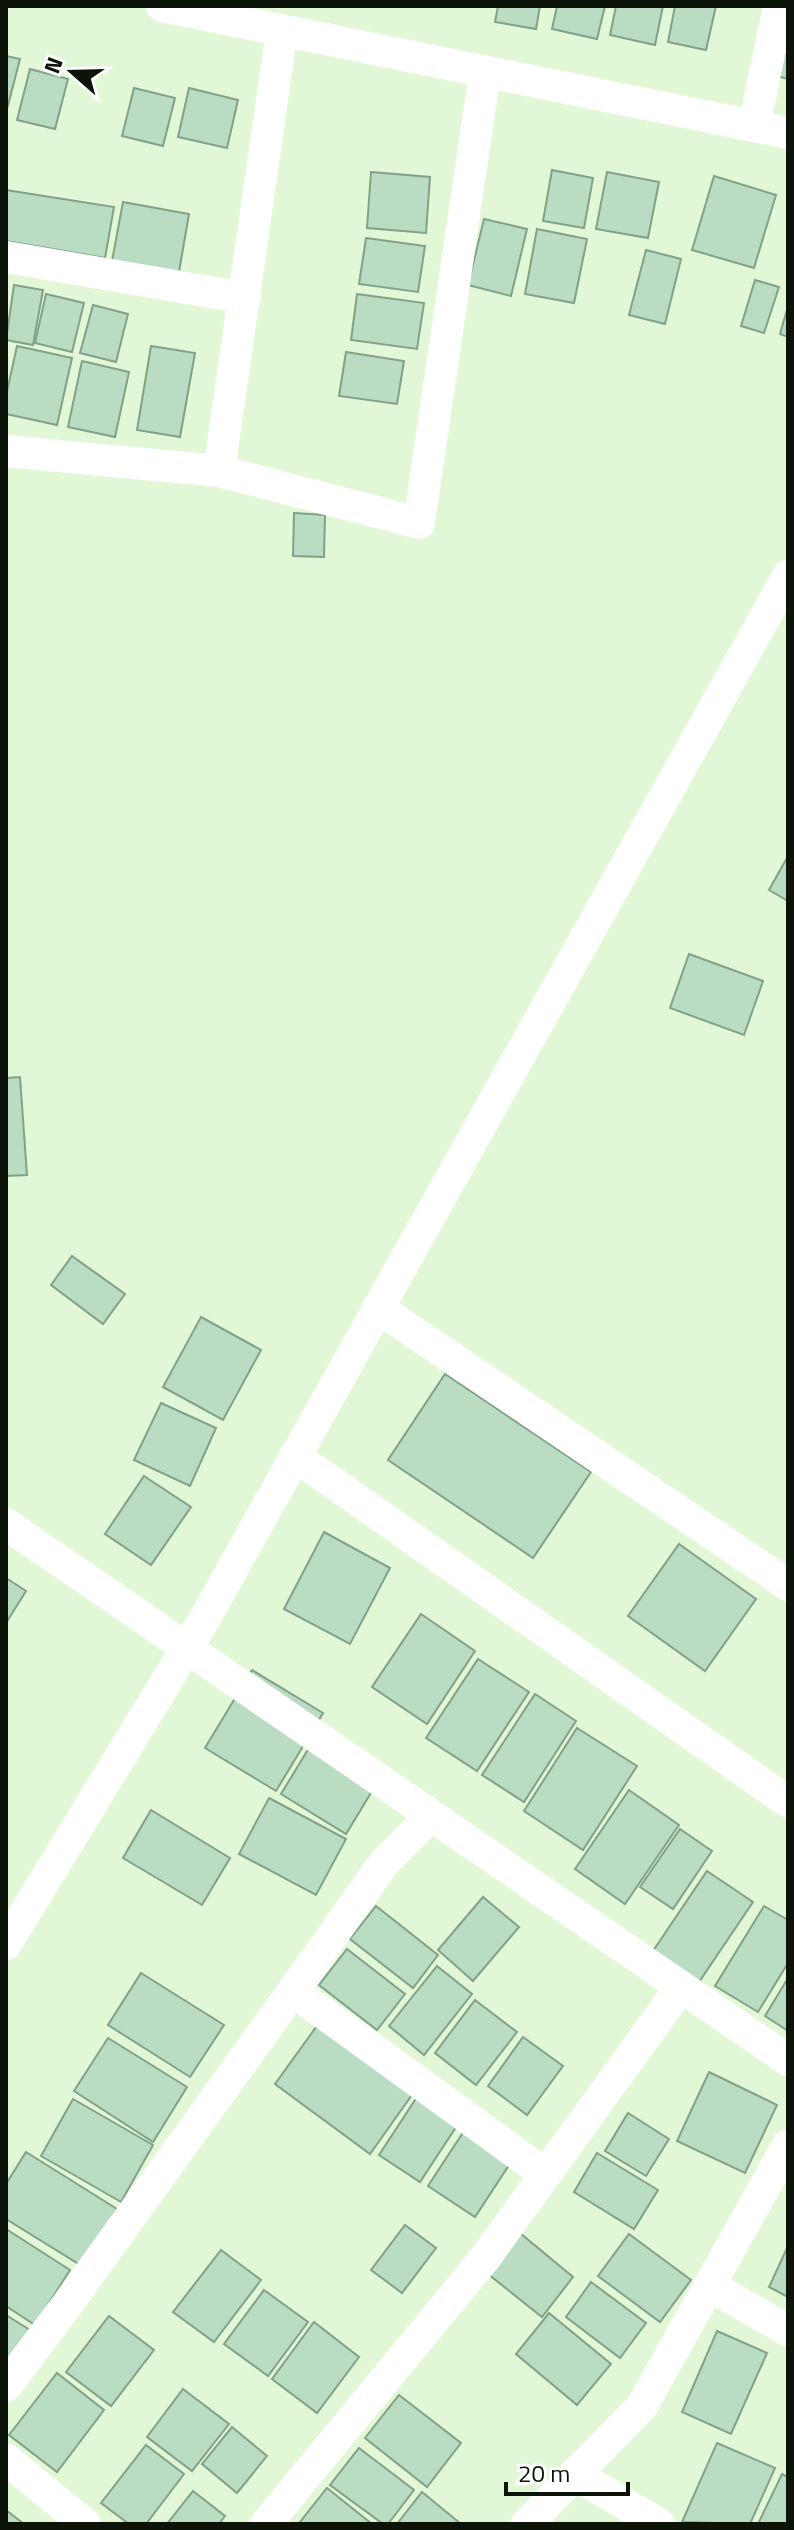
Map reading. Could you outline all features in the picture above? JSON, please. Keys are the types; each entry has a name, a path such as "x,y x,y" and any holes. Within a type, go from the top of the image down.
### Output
{"street":[{"path":"162,6 788,133"},
{"path":"754,126 779,6"},
{"path":"219,471 282,30"},
{"path":"6,451 219,471 419,523 485,72"},
{"path":"6,257 245,298"},
{"path":"6,1944 186,1649 788,576"},
{"path":"378,1308 788,1585"},
{"path":"295,1456 788,1802"},
{"path":"6,1524 788,2060"},
{"path":"6,2386 74,2297 384,1863 431,1816"},
{"path":"266,2524 485,2258 681,1987"},
{"path":"293,1991 545,2174"},
{"path":"527,2524 642,2406 788,2145"},
{"path":"709,2285 788,2331"},
{"path":"6,2459 85,2524"},
{"path":"574,2474 659,2524"}],"building":[{"path":"498,6 540,6 536,29 495,22"},
{"path":"557,6 605,6 597,39 552,29"},
{"path":"616,6 663,6 655,45 610,35"},
{"path":"675,6 716,6 706,50 668,42"},
{"path":"788,16 788,79 769,74"},
{"path":"6,56 20,59 6,113"},
{"path":"30,69 68,79 55,129 17,120"},
{"path":"134,88 175,98 163,146 122,136"},
{"path":"189,88 238,100 227,148 178,137"},
{"path":"552,170 593,178 584,228 543,221"},
{"path":"371,172 430,177 426,233 367,228"},
{"path":"607,172 659,182 648,238 596,229"},
{"path":"714,176 776,195 754,268 692,250"},
{"path":"6,190 114,207 105,258 6,241"},
{"path":"123,202 189,214 179,272 112,261"},
{"path":"484,219 527,229 511,296 468,285"},
{"path":"537,229 587,239 574,303 525,294"},
{"path":"366,238 425,246 418,292 359,284"},
{"path":"646,250 681,259 665,324 629,315"},
{"path":"755,280 779,287 764,333 741,326"},
{"path":"14,285 43,290 33,345 6,340"},
{"path":"46,294 84,303 72,352 35,343"},
{"path":"357,294 424,303 417,349 351,340"},
{"path":"93,305 128,314 116,362 80,353"},
{"path":"788,306 788,337 780,334"},
{"path":"17,346 72,358 57,425 6,414 6,396"},
{"path":"151,346 195,353 180,437 137,430"},
{"path":"346,352 404,361 397,404 339,396"},
{"path":"82,361 129,372 115,437 68,427"},
{"path":"294,513 325,515 324,557 293,556"},
{"path":"788,856 788,901 769,890"},
{"path":"689,954 763,981 744,1035 670,1008"},
{"path":"20,1077 27,1175 6,1176 6,1078"},
{"path":"72,1256 125,1294 103,1324 51,1285"},
{"path":"201,1317 261,1350 223,1420 163,1387"},
{"path":"445,1374 591,1472 533,1558 388,1460"},
{"path":"161,1403 216,1428 190,1486 134,1460"},
{"path":"144,1476 191,1507 151,1565 105,1534"},
{"path":"324,1532 390,1568 350,1644 284,1609"},
{"path":"679,1544 756,1599 705,1671 628,1616"},
{"path":"6,1578 26,1591 6,1623"},
{"path":"421,1614 475,1651 427,1724 372,1687"},
{"path":"478,1659 529,1692 477,1771 426,1738"},
{"path":"252,1670 323,1713 276,1791 205,1748"},
{"path":"535,1694 576,1721 524,1802 482,1775"},
{"path":"577,1728 637,1766 583,1850 524,1811"},
{"path":"315,1738 380,1778 346,1834 281,1794"},
{"path":"629,1790 679,1825 625,1904 575,1869"},
{"path":"269,1798 346,1839 316,1895 239,1854"},
{"path":"151,1810 230,1858 202,1905 123,1858"},
{"path":"680,1829 712,1851 673,1909 640,1887"},
{"path":"707,1871 753,1902 699,1982 653,1951"},
{"path":"483,1897 519,1927 473,1981 438,1950"},
{"path":"376,1906 438,1955 413,1988 350,1939"},
{"path":"764,1906 788,1920 788,1963 758,2012 715,1986"},
{"path":"347,1949 405,1994 377,2030 319,1985"},
{"path":"437,1966 472,1994 424,2055 389,2026"},
{"path":"141,1973 224,2025 190,2077 108,2025"},
{"path":"788,1978 788,2031 765,2016"},
{"path":"475,2000 517,2032 476,2085 435,2053"},
{"path":"319,2023 414,2092 370,2154 275,2084"},
{"path":"523,2037 563,2066 527,2115 488,2086"},
{"path":"108,2038 187,2087 153,2142 74,2091"},
{"path":"709,2072 777,2105 745,2173 677,2141"},
{"path":"419,2094 460,2121 420,2182 379,2155"},
{"path":"73,2099 153,2145 121,2202 41,2156"},
{"path":"628,2113 669,2139 646,2176 605,2151"},
{"path":"466,2128 513,2159 475,2217 428,2186"},
{"path":"26,2152 117,2209 82,2266 6,2219 6,2184"},
{"path":"597,2153 658,2190 634,2229 574,2192"},
{"path":"405,2225 436,2248 402,2293 371,2270"},
{"path":"6,2229 70,2270 35,2325 6,2306"},
{"path":"520,2233 573,2277 542,2317 488,2274"},
{"path":"629,2234 691,2280 660,2322 598,2276"},
{"path":"788,2246 788,2297 769,2287"},
{"path":"221,2250 261,2280 214,2342 173,2312"},
{"path":"591,2282 646,2323 620,2358 566,2317"},
{"path":"264,2290 308,2322 268,2376 224,2344"},
{"path":"549,2313 611,2364 577,2405 516,2354"},
{"path":"6,2315 30,2330 6,2368"},
{"path":"109,2316 154,2350 111,2406 66,2372"},
{"path":"314,2322 359,2357 317,2413 272,2379"},
{"path":"717,2331 767,2353 731,2434 682,2412"},
{"path":"57,2373 104,2410 57,2472 9,2435"},
{"path":"183,2389 229,2424 192,2471 147,2437"},
{"path":"399,2395 461,2443 427,2487 365,2438"},
{"path":"232,2427 267,2456 237,2493 202,2464"},
{"path":"717,2443 775,2468 750,2524 682,2522"},
{"path":"146,2445 184,2474 146,2524 129,2524 101,2503"},
{"path":"359,2448 414,2490 388,2524 383,2524 330,2485"},
{"path":"782,2474 788,2477 788,2524 758,2524"},
{"path":"327,2488 372,2524 302,2524 300,2522"},
{"path":"193,2491 225,2516 219,2524 167,2524"},
{"path":"422,2492 461,2524 397,2524"},
{"path":"6,2510 24,2524 6,2524"}]}
